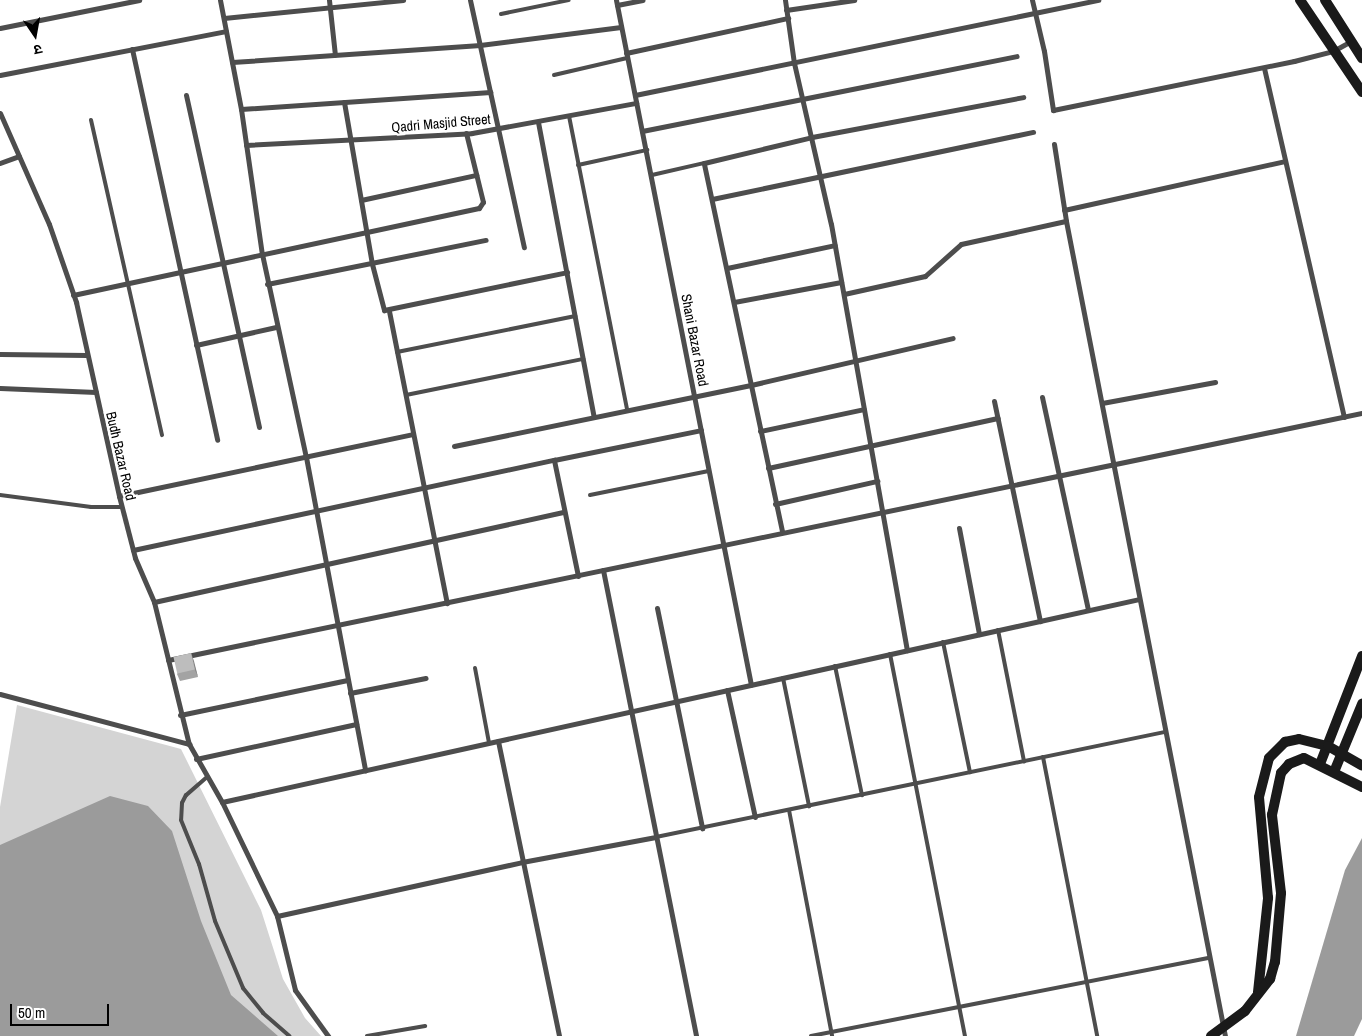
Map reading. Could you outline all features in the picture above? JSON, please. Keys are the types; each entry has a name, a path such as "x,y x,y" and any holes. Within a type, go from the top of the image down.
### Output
{"street":[{"path":"0,28 139,0"},
{"path":"220,0 241,109 262,254 276,327 306,457 365,770"},
{"path":"329,0 335,55"},
{"path":"224,18 403,0"},
{"path":"470,0 524,247"},
{"path":"616,3 643,0"},
{"path":"785,0 794,63 821,175 835,245 907,650"},
{"path":"786,10 854,0"},
{"path":"1032,0 1053,110 1264,68 1333,51 1351,41"},
{"path":"634,95 1035,15 1098,0"},
{"path":"1300,0 1362,92"},
{"path":"1325,0 1362,58"},
{"name":"Shani Bazar Road","path":"616,3 652,175 751,685"},
{"path":"627,56 788,18"},
{"path":"232,62 480,45 621,27"},
{"path":"0,75 226,31"},
{"path":"132,50 217,440"},
{"path":"642,131 1016,56"},
{"path":"1264,68 1344,417"},
{"path":"241,109 490,92"},
{"path":"186,95 259,427"},
{"path":"782,531 704,163 812,137 1023,97"},
{"path":"344,102 372,264 381,305 389,311 447,603"},
{"name":"Qadri Masjid Street","path":"246,145 351,141 498,130 636,103"},
{"name":"Budh Bazar Road","path":"0,113 50,224 74,295 119,496 133,550 154,602 180,716 189,744 222,802 277,916 295,990 328,1036"},
{"path":"538,122 594,417"},
{"path":"712,200 821,175 1033,132"},
{"path":"74,295 479,208 483,202 466,133"},
{"path":"1054,144 1066,221 1224,1032"},
{"path":"0,163 19,156"},
{"path":"1064,210 1285,161"},
{"path":"361,200 476,175"},
{"path":"844,294 925,276 961,244 1066,221"},
{"path":"268,284 486,240"},
{"path":"727,268 835,245"},
{"path":"389,311 567,272"},
{"path":"734,302 841,282"},
{"path":"196,345 276,327"},
{"path":"454,446 751,385 855,359 953,338"},
{"path":"0,354 88,355"},
{"path":"1102,403 1215,382"},
{"path":"0,388 96,392"},
{"path":"1042,397 1088,610"},
{"path":"994,401 1040,620"},
{"path":"760,431 864,409"},
{"path":"168,660 578,576 782,531 1362,413"},
{"path":"768,468 998,418"},
{"path":"133,550 701,430"},
{"path":"119,496 413,434"},
{"path":"554,460 578,576"},
{"path":"775,504 877,481"},
{"path":"154,602 326,562 564,512"},
{"path":"959,528 979,634"},
{"path":"603,570 696,1036"},
{"path":"222,802 1139,598"},
{"path":"657,608 702,828"},
{"path":"1320,764 1362,656"},
{"path":"350,694 426,678"},
{"path":"180,716 347,680"},
{"path":"727,690 755,817"},
{"path":"0,694 189,744"},
{"path":"1334,772 1362,704"},
{"path":"196,759 356,724"},
{"path":"1257,996 1268,907 1259,822 1259,797 1269,758 1285,742 1312,740 1328,746 1362,766"},
{"path":"498,741 559,1036"},
{"path":"1211,1036 1224,1032 1245,1011 1270,979 1280,930 1280,868 1272,815 1277,784 1289,764 1304,758 1320,764 1361,787"},
{"path":"277,916 522,862 656,837"}],"lane":[{"path":"501,14 569,0"},
{"path":"554,75 627,56"},
{"path":"569,116 627,410"},
{"path":"91,120 162,435"},
{"path":"578,165 647,150"},
{"path":"652,175 704,163"},
{"path":"397,352 575,316"},
{"path":"406,395 583,359"},
{"path":"590,495 709,470"},
{"path":"0,496 91,507 122,507"},
{"path":"998,630 1024,761"},
{"path":"943,642 970,772"},
{"path":"890,654 965,1036"},
{"path":"835,666 862,795"},
{"path":"475,668 488,743"},
{"path":"783,678 809,806"},
{"path":"656,837 1165,732"},
{"path":"1043,758 1097,1036"},
{"path":"207,777 186,795 182,803 181,820 199,864 215,921 244,988 263,1013 289,1036"},
{"path":"789,810 831,1034"},
{"path":"811,1036 831,1034 1086,980 1209,958"},
{"path":"367,1036 425,1026"}],"shaded area":[{"path":"17,705 181,749 261,910 283,979 305,1018 321,1036 0,1036 0,807"},
{"path":"110,796 148,806 172,831 201,921 231,995 278,1036 0,1036 0,845"},
{"path":"1362,838 1362,1019 1354,1036 1296,1036 1345,870"}],"building":[{"path":"191,653 195,670 177,674 173,657"}]}
